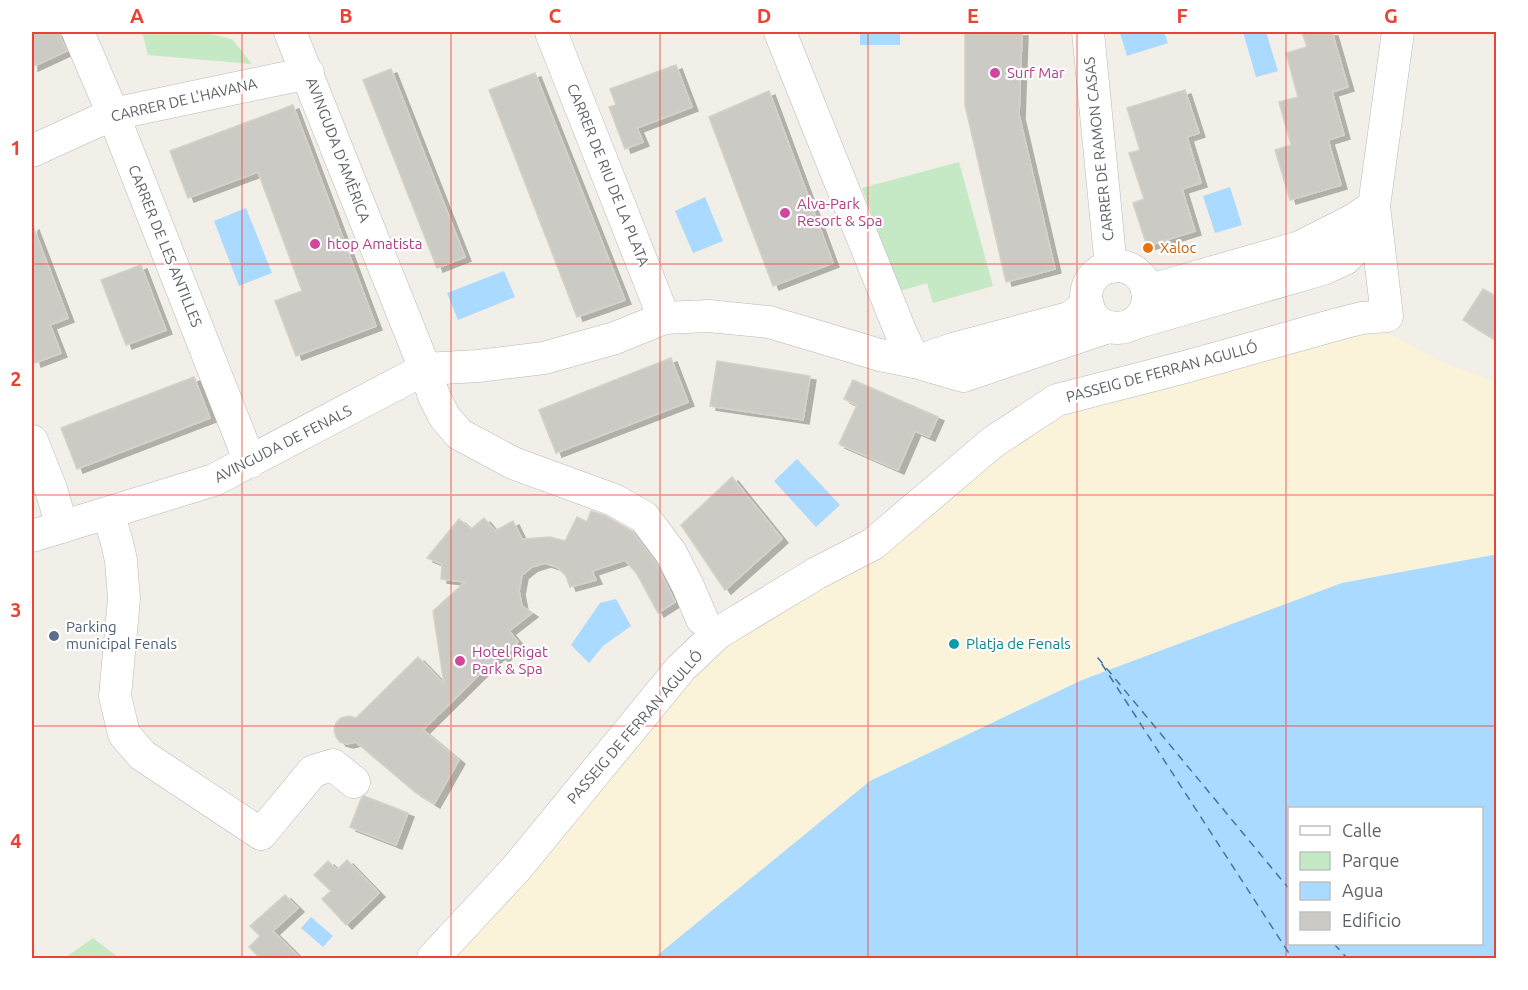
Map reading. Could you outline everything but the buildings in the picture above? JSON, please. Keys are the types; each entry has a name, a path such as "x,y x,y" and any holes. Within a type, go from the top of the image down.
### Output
{"street":[{"name":"CARRER DE LES ANTILLES","path":"78,32 113,114 250,462"},
{"name":"AVINGUDA D'AMÈRICA","path":"290,32 434,396 444,416 459,434 513,463 614,500 644,518 671,553 702,620"},
{"name":"CARRER DE RIU DE LA PLATA","path":"551,32 664,318"},
{"path":"780,32 901,333 915,362"},
{"name":"CARRER DE RAMON CASAS","path":"1088,32 1111,267"},
{"path":"425,369 478,366 544,358 615,338 664,318 708,316 769,322 880,355 963,376 1110,318 1323,269 1345,259 1359,244 1374,206 1398,32"},
{"name":"CARRER DE L'HAVANA","path":"32,151 113,114 308,73"},
{"path":"1147,291 1300,247 1353,220 1374,206"},
{"name":"PASSEIG DE FERRAN AGULLÓ","path":"434,958 514,870 681,668 718,633 817,573 873,544 1001,436 1057,400 1338,324 1362,318 1387,316 1374,206"},
{"path":"1123,266 1136,272 1146,285 1147,291 1149,300 1144,313 1110,318 1086,299 1089,284 1097,273 1111,267 1123,266"},
{"name":"AVINGUDA DE FENALS","path":"32,536 214,480 425,369"},
{"path":"32,441 51,489 62,527"},
{"path":"108,513 120,560 124,599 115,696 124,734 142,755 261,834 312,771 333,765 354,782"}],"green space":[{"path":"142,32 201,32 232,39 252,64 148,55"},
{"path":"959,162 993,286 933,303 927,283 900,291 862,188"},
{"path":"93,938 119,958 65,958"}],"sand":[{"name":"Platja de Fenals","path":"1379,328 1439,361 1496,382 1496,555 1342,583 1082,680 870,781 654,958 449,958 595,788 709,661 753,627 890,546 1056,414"}],"water":[{"path":"860,32 900,32 900,45 860,45"},
{"path":"1164,32 1168,43 1127,56 1120,33"},
{"path":"1243,32 1266,32 1278,71 1256,77"},
{"path":"1230,187 1242,225 1215,233 1203,196"},
{"path":"705,197 723,241 693,253 675,211"},
{"path":"246,208 272,273 239,286 214,221"},
{"path":"504,271 515,297 458,320 447,293"},
{"path":"797,459 840,505 816,527 774,481"},
{"path":"1496,555 1496,958 654,958 870,781 1082,680 1342,583"},
{"path":"616,599 631,626 603,646 589,663 571,645 600,603"},
{"path":"311,917 333,936 323,947 301,928"}],"ferry route":[{"path":"1288,888 1098,658 1292,958"},
{"path":"1335,945 1347,958"}],"place":[{"name":"Surf Mar","path":"995,73"},
{"name":"Alva-Park Resort & Spa","path":"785,213"},
{"name":"htop Amatista","path":"315,244"},
{"name":"Xaloc","path":"1148,248"},
{"name":"Parking municipal Fenals","path":"54,636"},
{"name":"Platja de Fenals","path":"954,644"},
{"name":"Hotel Rigat Park & Spa","path":"460,661"}]}
